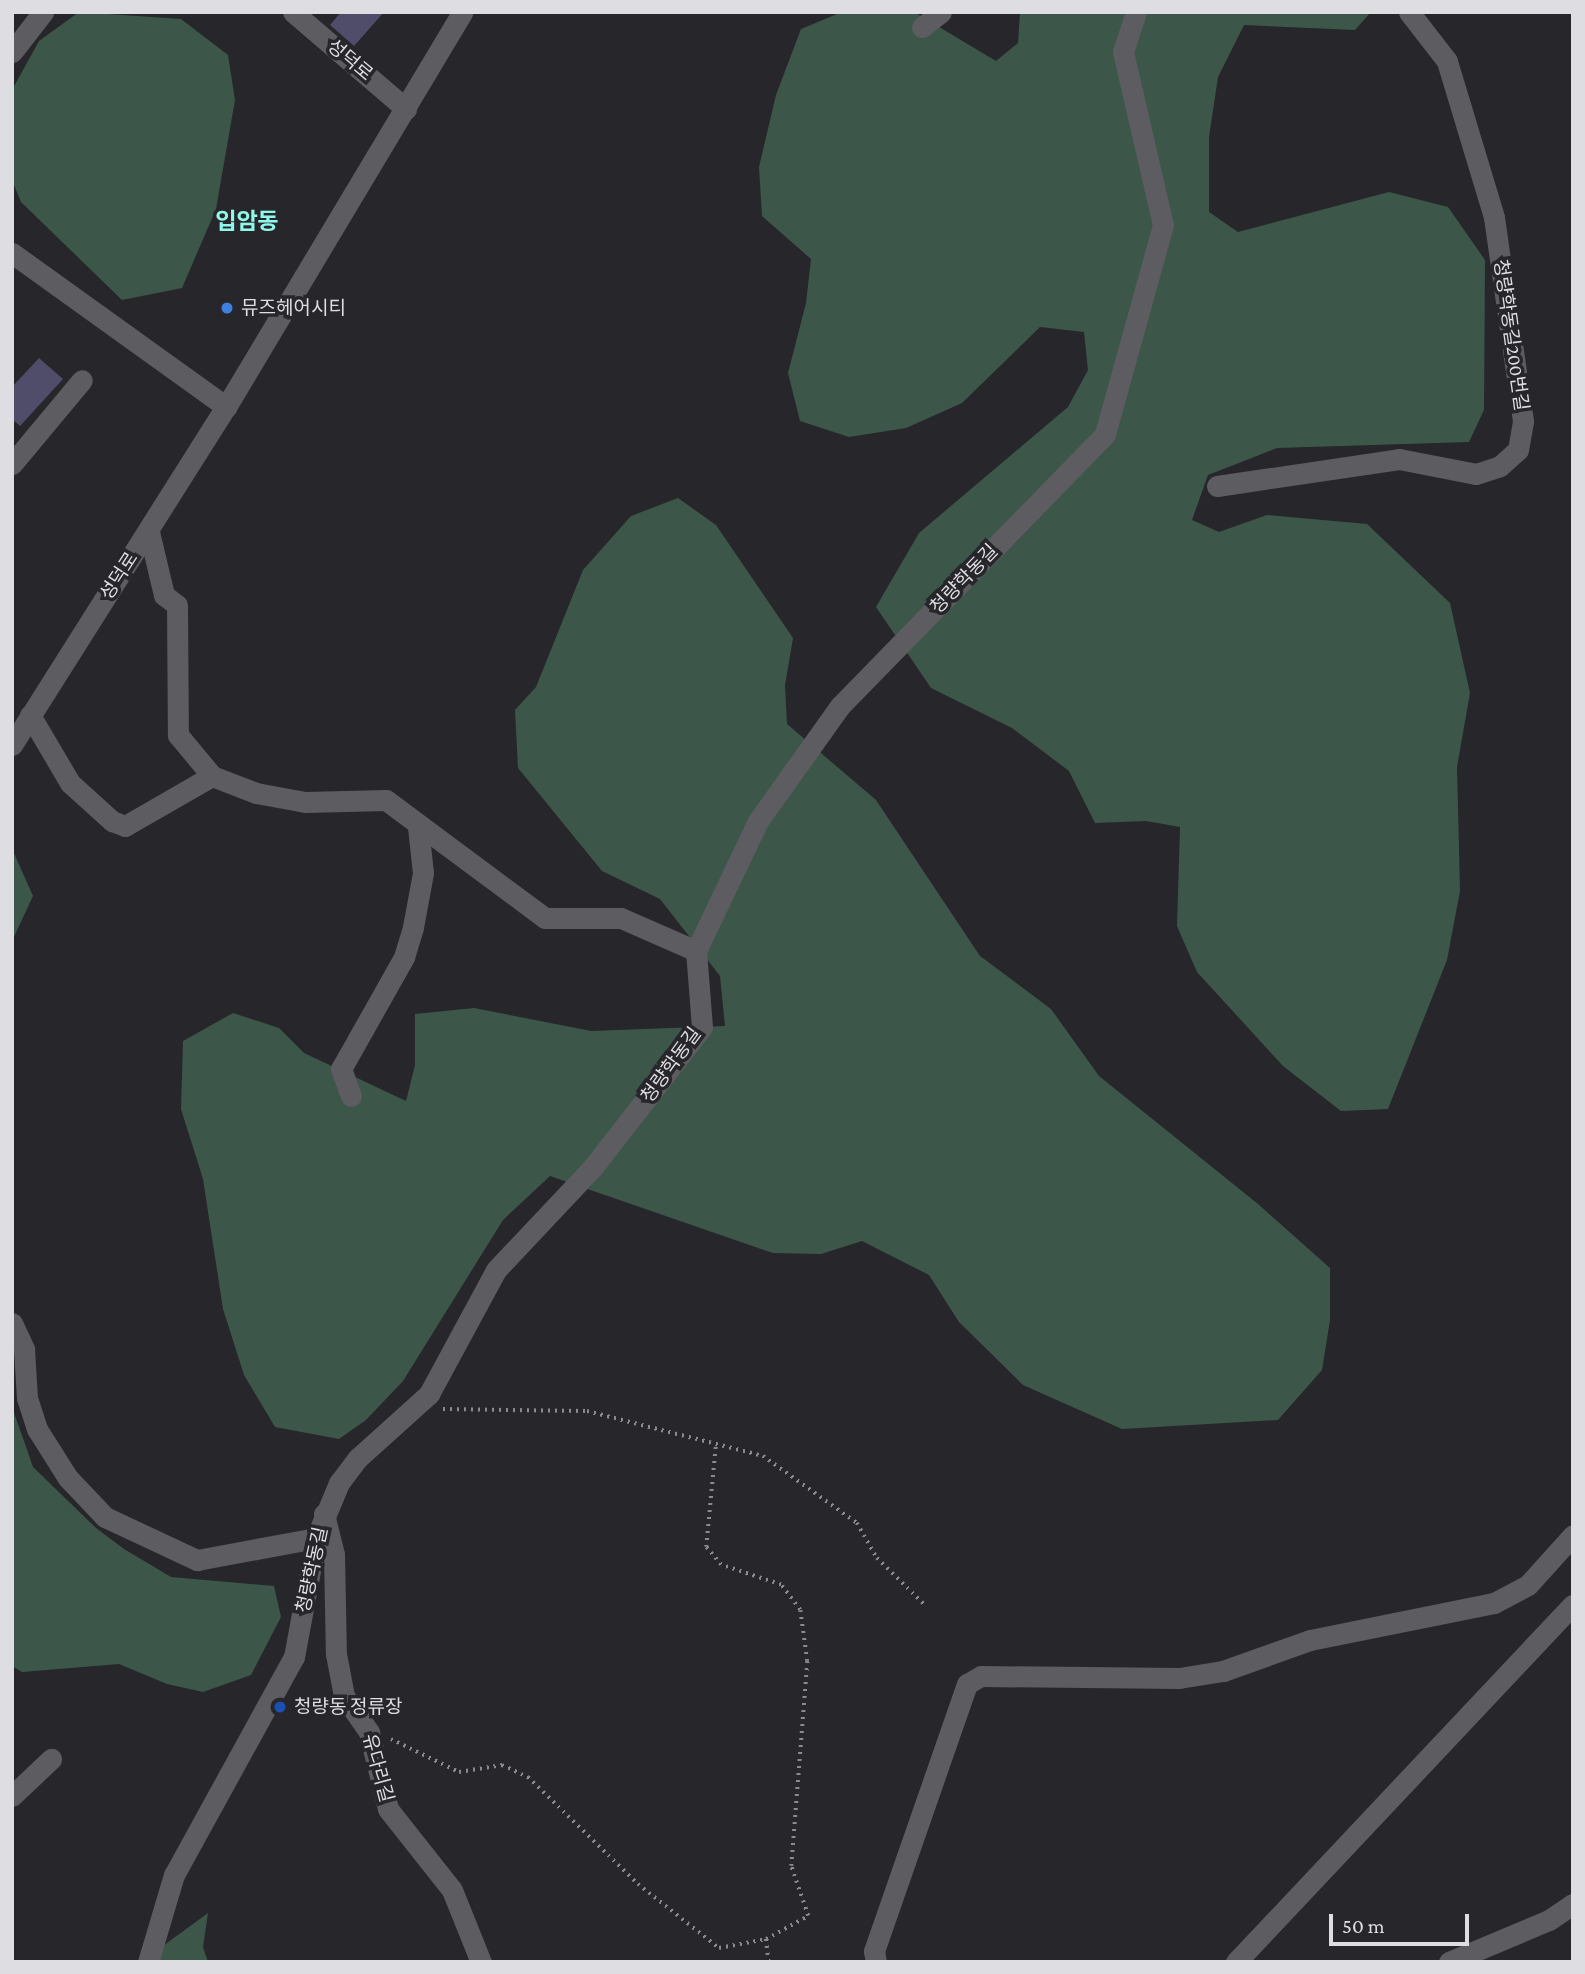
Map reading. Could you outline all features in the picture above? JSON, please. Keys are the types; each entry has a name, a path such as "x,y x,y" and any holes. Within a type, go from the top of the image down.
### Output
{"street":[{"name":"성덕로","path":"293,12 406,109"},
{"name":"성덕로","path":"12,745 226,407 462,12"},
{"path":"922,27 941,12"},
{"name":"청량학동길","path":"148,1962 174,1875 295,1657 316,1538 324,1514 358,1458 418,1407 496,1270 593,1167 702,1027 696,951 758,821 840,706 1105,434 1163,225 1123,52 1136,12"},
{"name":"청량학동길200번길","path":"1217,486 1399,459 1476,474 1500,466 1518,450 1523,421 1494,217 1447,61 1409,12"},
{"path":"12,52 37,15"},
{"path":"12,253 226,407"},
{"path":"12,464 82,380"},
{"path":"149,532 164,595 177,605 178,735 212,776 256,793 305,802 386,800 418,827 545,918 621,918 696,951"},
{"path":"30,715 70,783 112,821 125,826 212,776"},
{"path":"351,1096 341,1069 404,957 414,927 423,873 418,827"},
{"path":"12,1322 24,1349 27,1398 37,1429 68,1478 105,1517 197,1560 316,1538"},
{"name":"유다리길","path":"324,1514 334,1554 339,1676 344,1696 369,1732 388,1809 456,1896 481,1962"},
{"path":"876,1962 874,1951 967,1684 981,1675 1179,1678 1223,1671 1310,1640 1494,1603 1528,1585 1573,1535"},
{"path":"1236,1962 1573,1605"},
{"path":"12,1796 51,1759"},
{"path":"1449,1962 1549,1920 1573,1904"}],"path":[{"path":"418,1407 587,1411 763,1456 857,1522 877,1558 924,1604"},
{"path":"369,1732 407,1744 459,1772 502,1765 528,1777 638,1884 719,1948 766,1939 808,1916 791,1866 807,1661 800,1610 781,1585 721,1565 706,1547 716,1442"},
{"path":"766,1939 769,1962"}],"green space":[{"path":"79,12 181,19 228,55 235,100 216,209 182,288 122,300 21,202 12,180 12,90 39,41"},
{"path":"842,12 914,12 996,61 1018,43 1020,12 1371,12 1355,30 1244,25 1218,77 1209,137 1209,212 1238,232 1389,192 1448,207 1485,260 1484,410 1469,442 1277,448 1208,475 1192,520 1219,532 1267,515 1367,524 1450,603 1470,693 1457,767 1460,891 1447,960 1388,1109 1341,1111 1283,1066 1197,972 1177,926 1180,827 1146,821 1095,823 1069,771 1012,728 931,688 876,607 919,533 1068,407 1088,370 1084,332 1040,327 962,403 906,428 849,437 800,421 788,373 806,303 811,259 762,216 759,167 776,95 801,29"},
{"path":"678,498 716,525 793,638 785,685 787,724 876,800 980,956 1051,1009 1099,1076 1258,1204 1330,1268 1330,1320 1322,1370 1278,1420 1122,1429 1023,1385 959,1322 929,1275 862,1241 821,1254 773,1253 550,1176 503,1220 403,1381 366,1420 339,1439 275,1427 244,1375 223,1309 203,1179 181,1109 183,1041 233,1013 279,1028 304,1053 406,1101 415,1065 415,1014 474,1008 591,1031 725,1026 720,976 660,899 602,871 518,768 515,710 536,687 583,570 631,516"},
{"path":"12,852 33,896 12,941"},
{"path":"12,1407 33,1467 96,1528 124,1549 171,1577 274,1586 281,1617 251,1675 203,1692 167,1684 119,1664 22,1672 12,1666"},
{"path":"208,1913 203,1947 208,1962 141,1962"}],"building":[{"path":"341,12 384,12 354,46 330,25"},
{"path":"39,358 63,379 20,426 12,419 12,387"}],"place":[{"name":"뮤즈헤어시티","path":"227,308"},
{"name":"청량동 정류장","path":"280,1707"}],"district":[{"name":"입암동","path":"247,221"}]}
